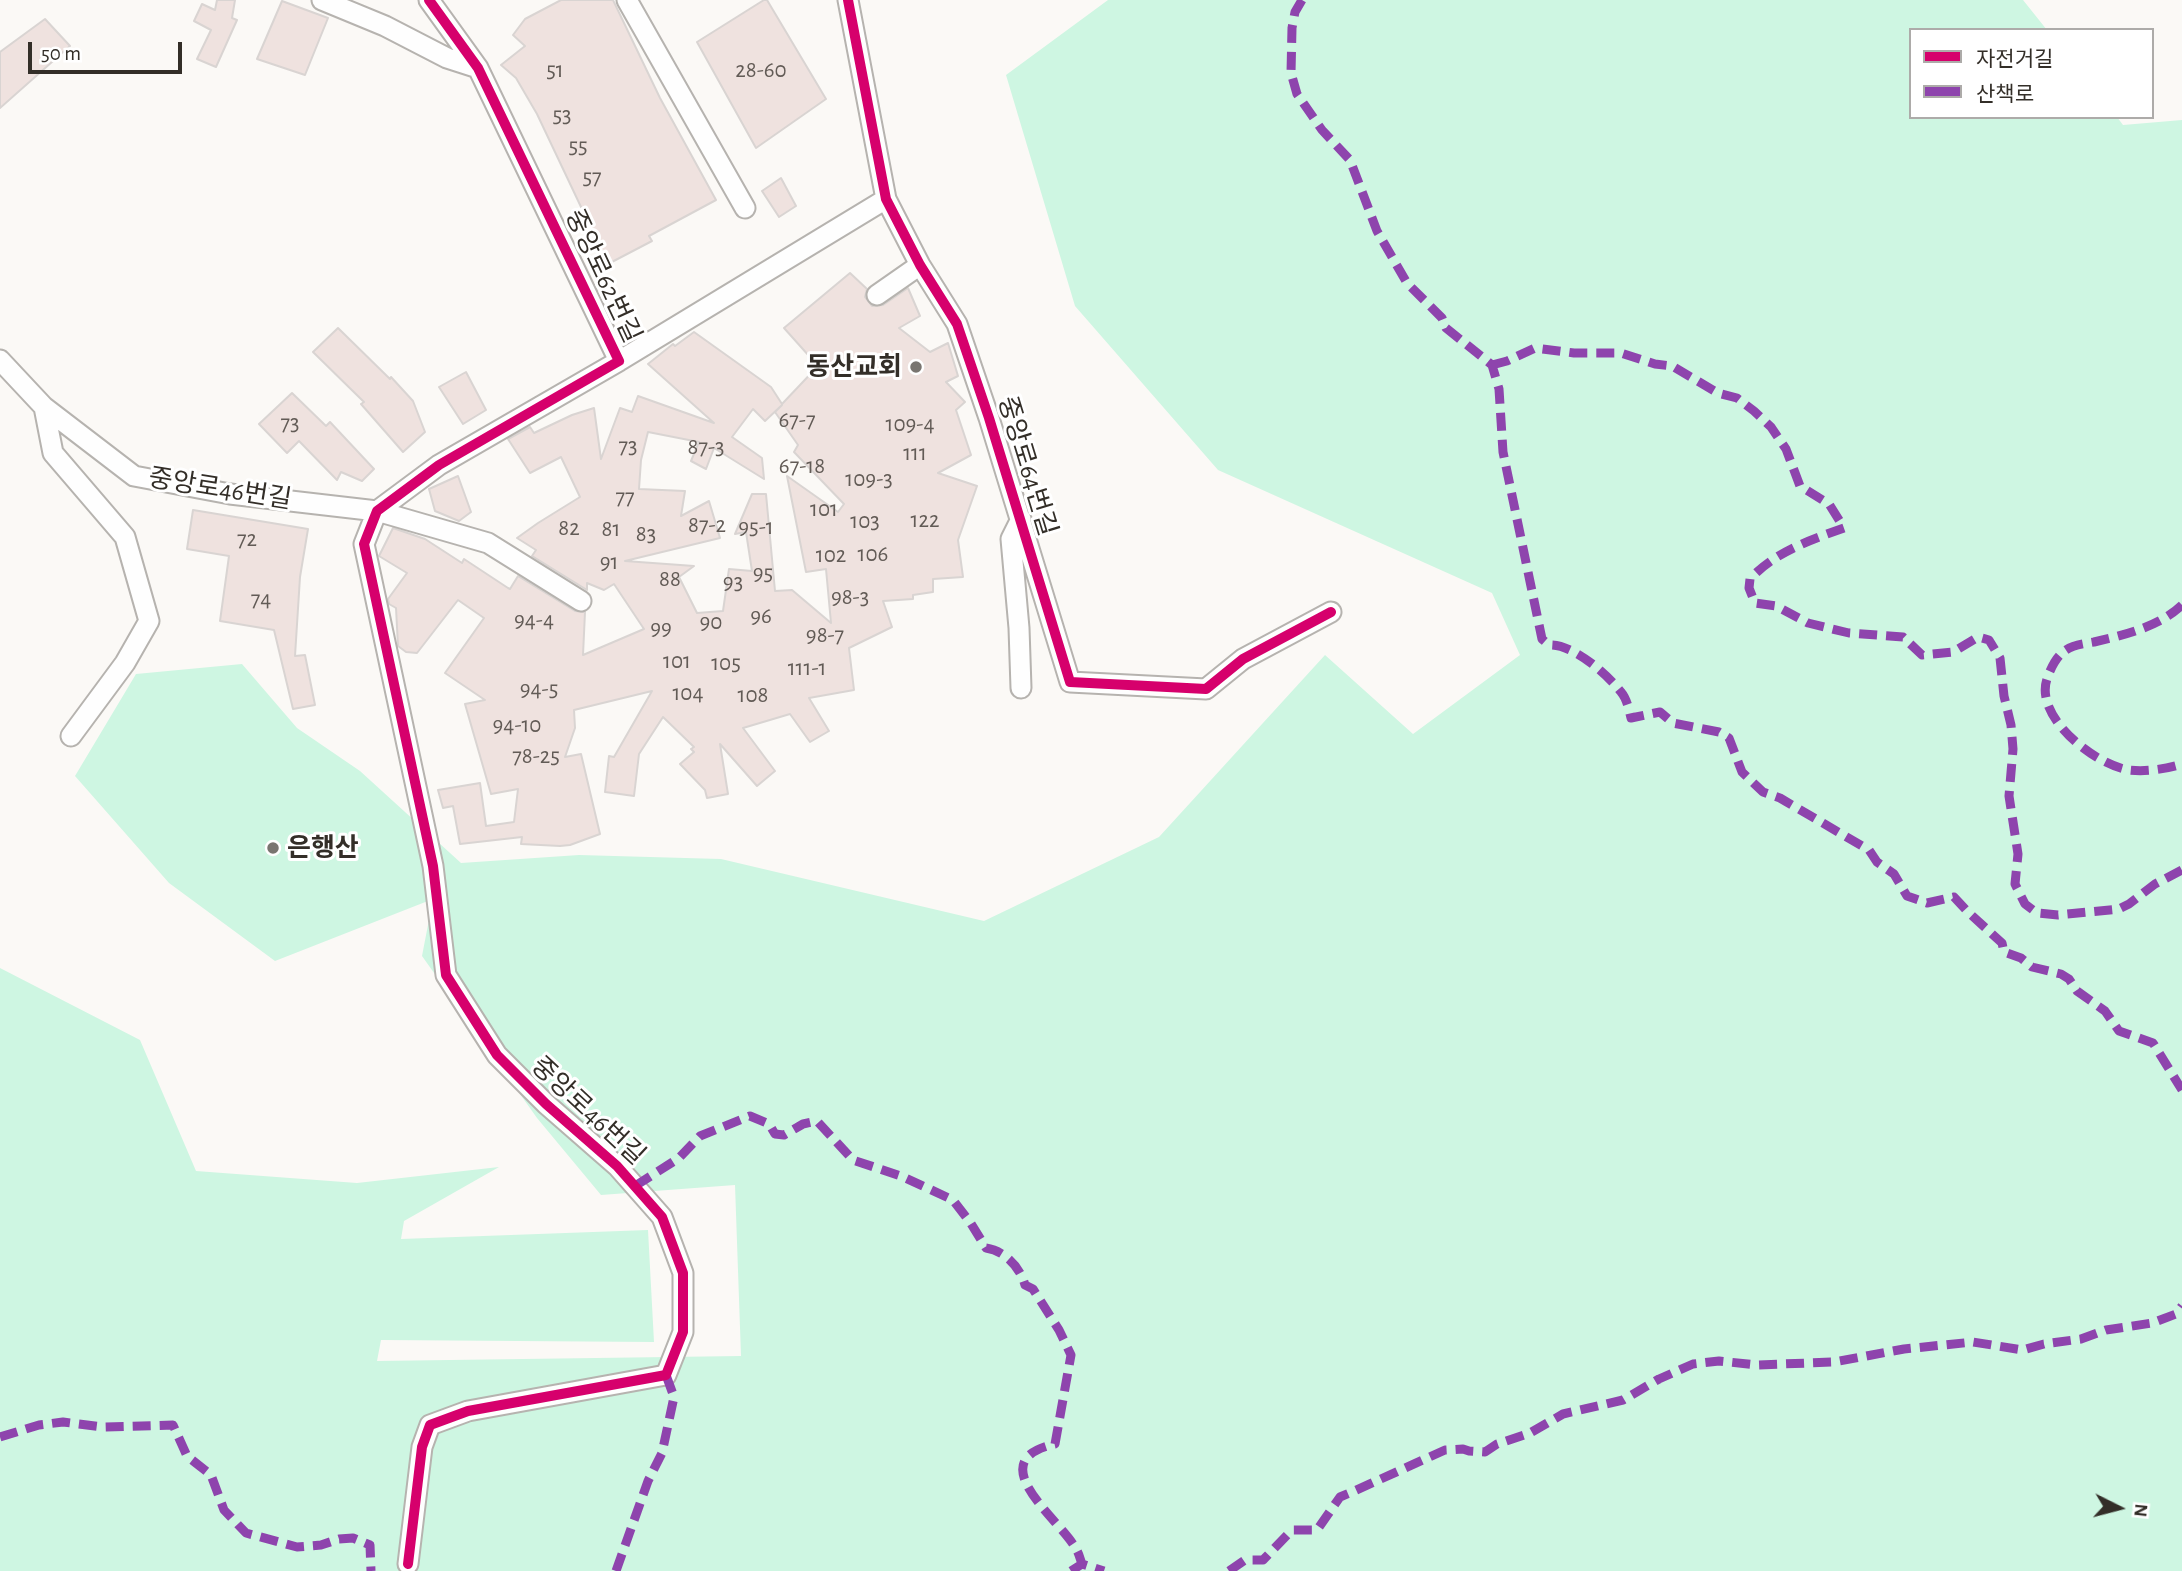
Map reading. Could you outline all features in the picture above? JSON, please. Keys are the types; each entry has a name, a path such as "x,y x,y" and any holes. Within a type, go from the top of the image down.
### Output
{"street":[{"path":"322,0 385,26 447,58 478,68"},
{"name":"중앙로62번길","path":"377,511 439,465 619,361 478,68 429,0"},
{"path":"627,0 745,208"},
{"name":"중앙로64번길","path":"848,0 886,199 920,265 957,324 1021,519 1070,682 1206,689 1243,659 1331,612"},
{"path":"619,361 886,199"},
{"path":"877,295 920,265"},
{"name":"중앙로46번길","path":"0,360 44,407 134,476 230,494 377,511 488,543 581,601"},
{"path":"44,407 53,453 125,537 149,621 125,663 71,736"},
{"name":"중앙로46번길","path":"377,511 363,544 433,866 446,975 497,1055 546,1104 617,1166 662,1217 683,1273 683,1332 666,1375 468,1412 430,1425 422,1447 408,1564"},
{"name":"중앙로64번길","path":"1021,519 1011,539 1021,688"}],"green space":[{"path":"1108,0 2023,0 2045,28 1909,28 1909,119 2118,119 2123,125 2182,120 2182,1571 0,1571 0,968 140,1040 196,1171 357,1183 499,1167 404,1221 401,1239 648,1230 654,1342 381,1340 377,1361 741,1356 735,1185 601,1195 537,1118 422,956 433,899 275,961 169,883 75,776 136,674 242,664 297,728 360,771 461,863 579,855 721,859 984,921 1159,837 1325,655 1413,734 1520,655 1492,593 1218,470 1075,306 1006,75"}],"building":[{"path":"217,0 235,0 232,18 237,20 216,67 197,59 211,30 194,21 202,4 215,10"},
{"path":"561,0 613,0 660,98 716,200 649,236 652,241 608,264 537,114 516,78 501,65 525,46 513,35 525,19"},
{"path":"767,0 826,99 756,148 697,42"},
{"path":"282,1 328,18 305,75 257,59"},
{"path":"45,19 70,46 0,108 0,52"},
{"path":"781,178 796,206 779,217 762,191"},
{"path":"850,273 867,289 865,297 872,306 883,305 908,288 920,316 899,328 930,352 948,343 958,376 946,382 965,402 956,410 971,455 938,473 977,486 958,540 963,577 933,579 933,592 913,595 913,599 883,601 892,627 849,648 854,690 809,698 829,731 810,742 790,714 743,728 775,771 757,786 720,744 728,794 707,798 705,790 680,764 694,752 691,749 694,747 663,717 639,754 634,796 605,792 609,756 614,757 652,691 574,710 575,728 565,757 581,754 600,834 560,846 521,844 522,837 460,844 453,806 443,808 438,790 480,783 486,826 514,822 518,789 491,794 465,704 485,700 445,673 484,618 458,600 417,653 406,652 398,646 396,608 389,604 388,599 407,573 379,556 393,528 425,539 462,563 464,559 510,589 518,576 575,611 585,612 583,655 644,629 614,584 604,590 587,583 587,590 532,556 536,550 517,538 580,497 561,457 530,473 508,439 530,427 534,433 594,408 601,459 620,408 632,412 638,396 714,423 648,364 673,344 675,346 694,332 771,387 782,404 818,366 784,328","holes":["782,405 775,412 798,445 794,452 844,504 838,512 787,476 806,572 826,569 831,623 792,590 775,591 766,494 752,494 735,534 746,532 752,571 729,569 723,611 697,613 679,577 694,566 625,561 720,538 709,501 681,516 685,491 639,489 641,460 648,432 699,442 691,461 706,469 714,448 764,479 762,458 732,437 753,409 765,421"]},
{"path":"338,328 413,401 425,432 403,452 361,404 364,402 313,352"},
{"path":"466,372 486,410 463,424 439,387"},
{"path":"292,393 326,426 330,422 374,469 362,481 341,472 337,480 299,441 287,453 259,424"},
{"path":"458,476 471,512 459,521 435,511 429,489"},
{"path":"193,510 308,529 300,577 295,656 305,655 315,705 293,709 274,630 220,621 229,556 187,549"}],"marked path":[{"path":"1302,0 1295,12 1292,28 1291,73 1297,94 1322,130 1350,160 1377,231 1407,283 1442,318 1446,328 1492,365 1499,389 1503,452 1542,639 1549,645 1578,654 1615,684 1628,705 1631,718 1660,712 1673,723 1719,732 1729,738 1742,772 1763,792 1780,798 1869,850 1877,862 1894,874 1907,896 1927,903 1954,897 2002,943 2004,952 2021,958 2032,967 2061,974 2069,979 2077,991 2105,1011 2119,1031 2153,1043 2182,1090"},
{"path":"1492,365 1535,348 1574,353 1621,353 1655,364 1672,366 1718,393 1737,398 1771,427 1786,449 1800,486 1829,504 1844,528 1818,537 1770,561 1750,579 1749,588 1755,603 1776,606 1808,623 1849,633 1903,637 1922,655 1953,652 1978,637 1989,640 2000,658 2004,696 2011,725 2013,749 2009,796 2018,854 2015,884 2025,904 2037,913 2058,915 2119,909 2155,884 2182,870"},
{"path":"2182,605 2163,619 2141,629 2067,649 2058,657 2051,670 2045,694 2058,723 2070,737 2100,759 2136,771 2182,764"},
{"path":"635,1186 679,1158 700,1136 750,1116 769,1124 775,1134 784,1135 803,1124 817,1121 853,1160 901,1176 953,1200 986,1248 1011,1261 1025,1285 1033,1289 1071,1355 1055,1444 1033,1452 1024,1464 1024,1477 1042,1508 1068,1537 1082,1564"},
{"path":"1229,1571 1245,1560 1263,1560 1292,1530 1317,1530 1340,1497 1445,1450 1485,1452 1497,1444 1530,1433 1563,1414 1623,1400 1659,1379 1693,1364 1719,1361 1757,1365 1834,1362 1904,1349 1973,1342 2023,1350 2081,1339 2106,1330 2152,1323 2176,1314 2182,1306"},
{"path":"616,1571 648,1481 662,1453 674,1397 666,1375"},
{"path":"0,1437 39,1425 63,1422 103,1427 173,1425 187,1456 211,1475 224,1510 246,1533 297,1547 353,1538 370,1545 371,1571"},
{"path":"1071,1571 1082,1564 1104,1571"}],"cycle path":[{"path":"408,1564 422,1447 430,1425 468,1411 666,1375 683,1332 683,1273 662,1217 617,1166 546,1104 497,1055 446,975 433,866 364,544 377,511 439,465 619,361 478,68 429,0"},
{"path":"848,0 886,199 920,265 957,324 989,418 1070,682 1206,689 1243,659 1331,612"}],"place":[{"name":"동산교회","path":"916,367"},
{"name":"은행산","path":"273,848"}]}
